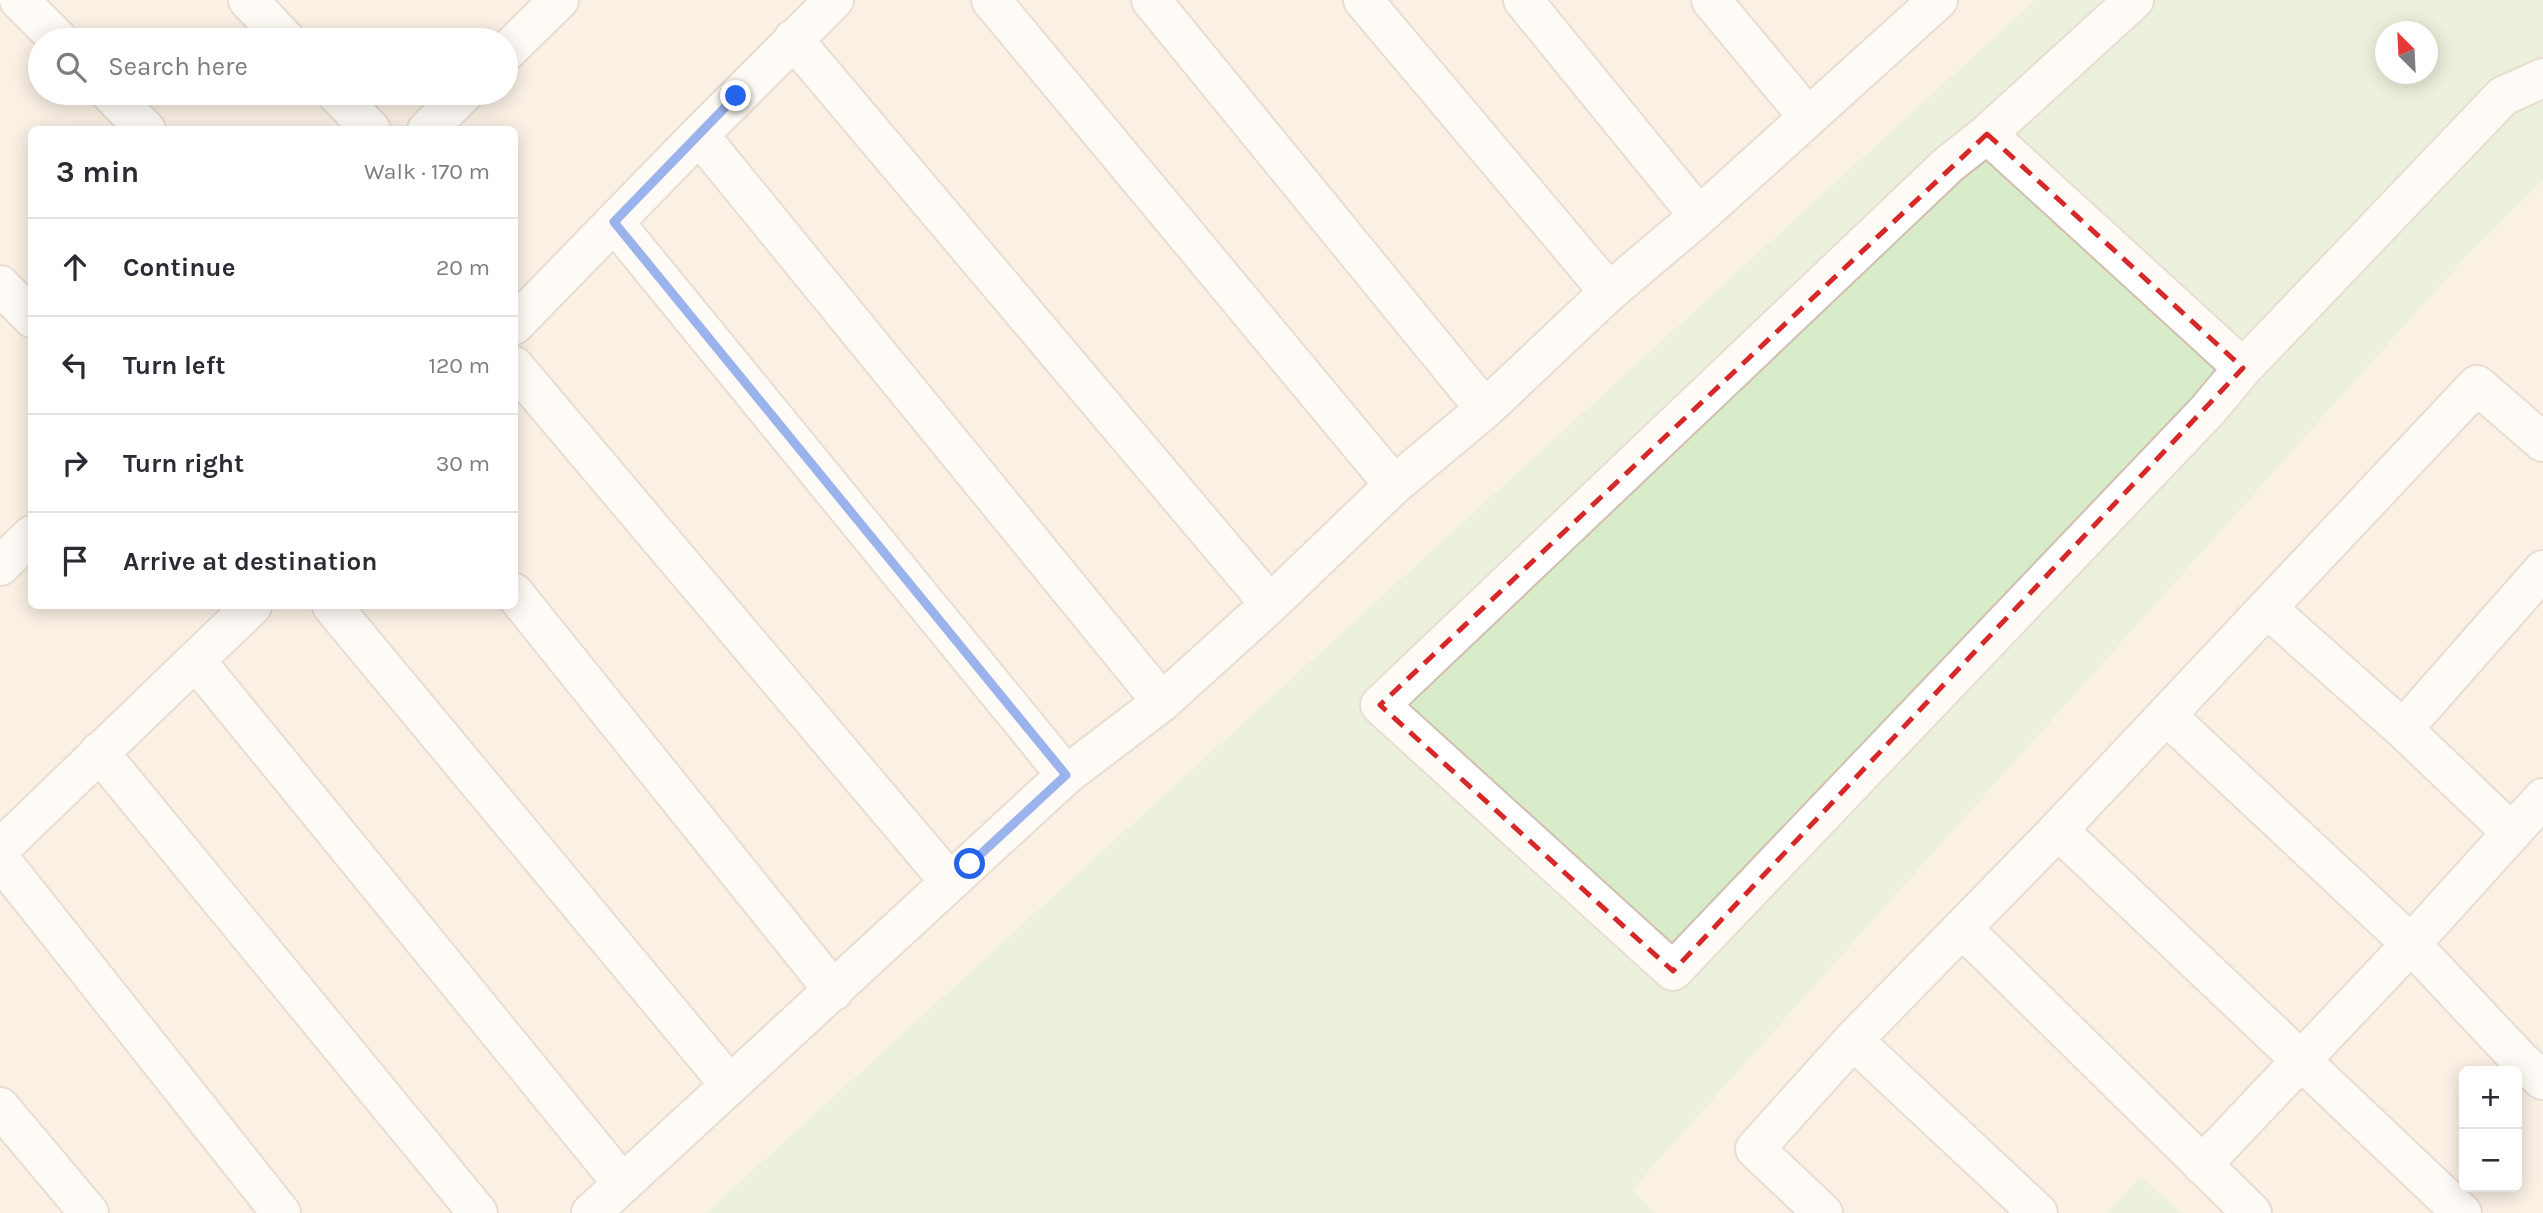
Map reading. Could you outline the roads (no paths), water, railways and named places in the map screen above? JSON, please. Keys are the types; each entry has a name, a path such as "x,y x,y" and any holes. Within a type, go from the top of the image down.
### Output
{"street":[{"path":"19,0 47,28"},
{"path":"248,0 275,28"},
{"path":"518,322 834,0"},
{"path":"991,0 1394,485"},
{"path":"1150,0 1485,409"},
{"path":"1363,0 1609,292"},
{"path":"1523,0 1699,216"},
{"path":"1711,0 1808,117"},
{"path":"592,1213 1066,775 1162,702 1270,604 1394,485 1485,409 1609,292 1699,216 1938,0"},
{"path":"2134,0 1987,134 1948,165 1380,705 1673,971 2503,96 2543,78"},
{"path":"518,38 547,4"},
{"path":"793,39 1270,604"},
{"path":"122,105 142,126"},
{"path":"347,105 367,126"},
{"path":"431,126 452,105"},
{"path":"1987,134 2243,368"},
{"path":"699,135 1162,702"},
{"path":"614,222 1066,775"},
{"path":"0,285 28,314"},
{"path":"518,371 950,882"},
{"path":"1823,1213 1755,1149 1853,1040 2058,830 2477,385 2543,442"},
{"path":"2403,729 2543,570"},
{"path":"518,598 834,991"},
{"path":"0,849 249,609"},
{"path":"334,609 730,1085"},
{"path":"2268,609 2403,729 2512,832"},
{"path":"196,661 623,1184"},
{"path":"2166,715 2536,1060"},
{"path":"99,752 478,1213"},
{"path":"2202,1165 2543,799"},
{"path":"2058,830 2462,1213"},
{"path":"0,859 281,1213"},
{"path":"1962,928 2252,1213"},
{"path":"1853,1040 2038,1213"},
{"path":"0,1107 89,1213"}]}
